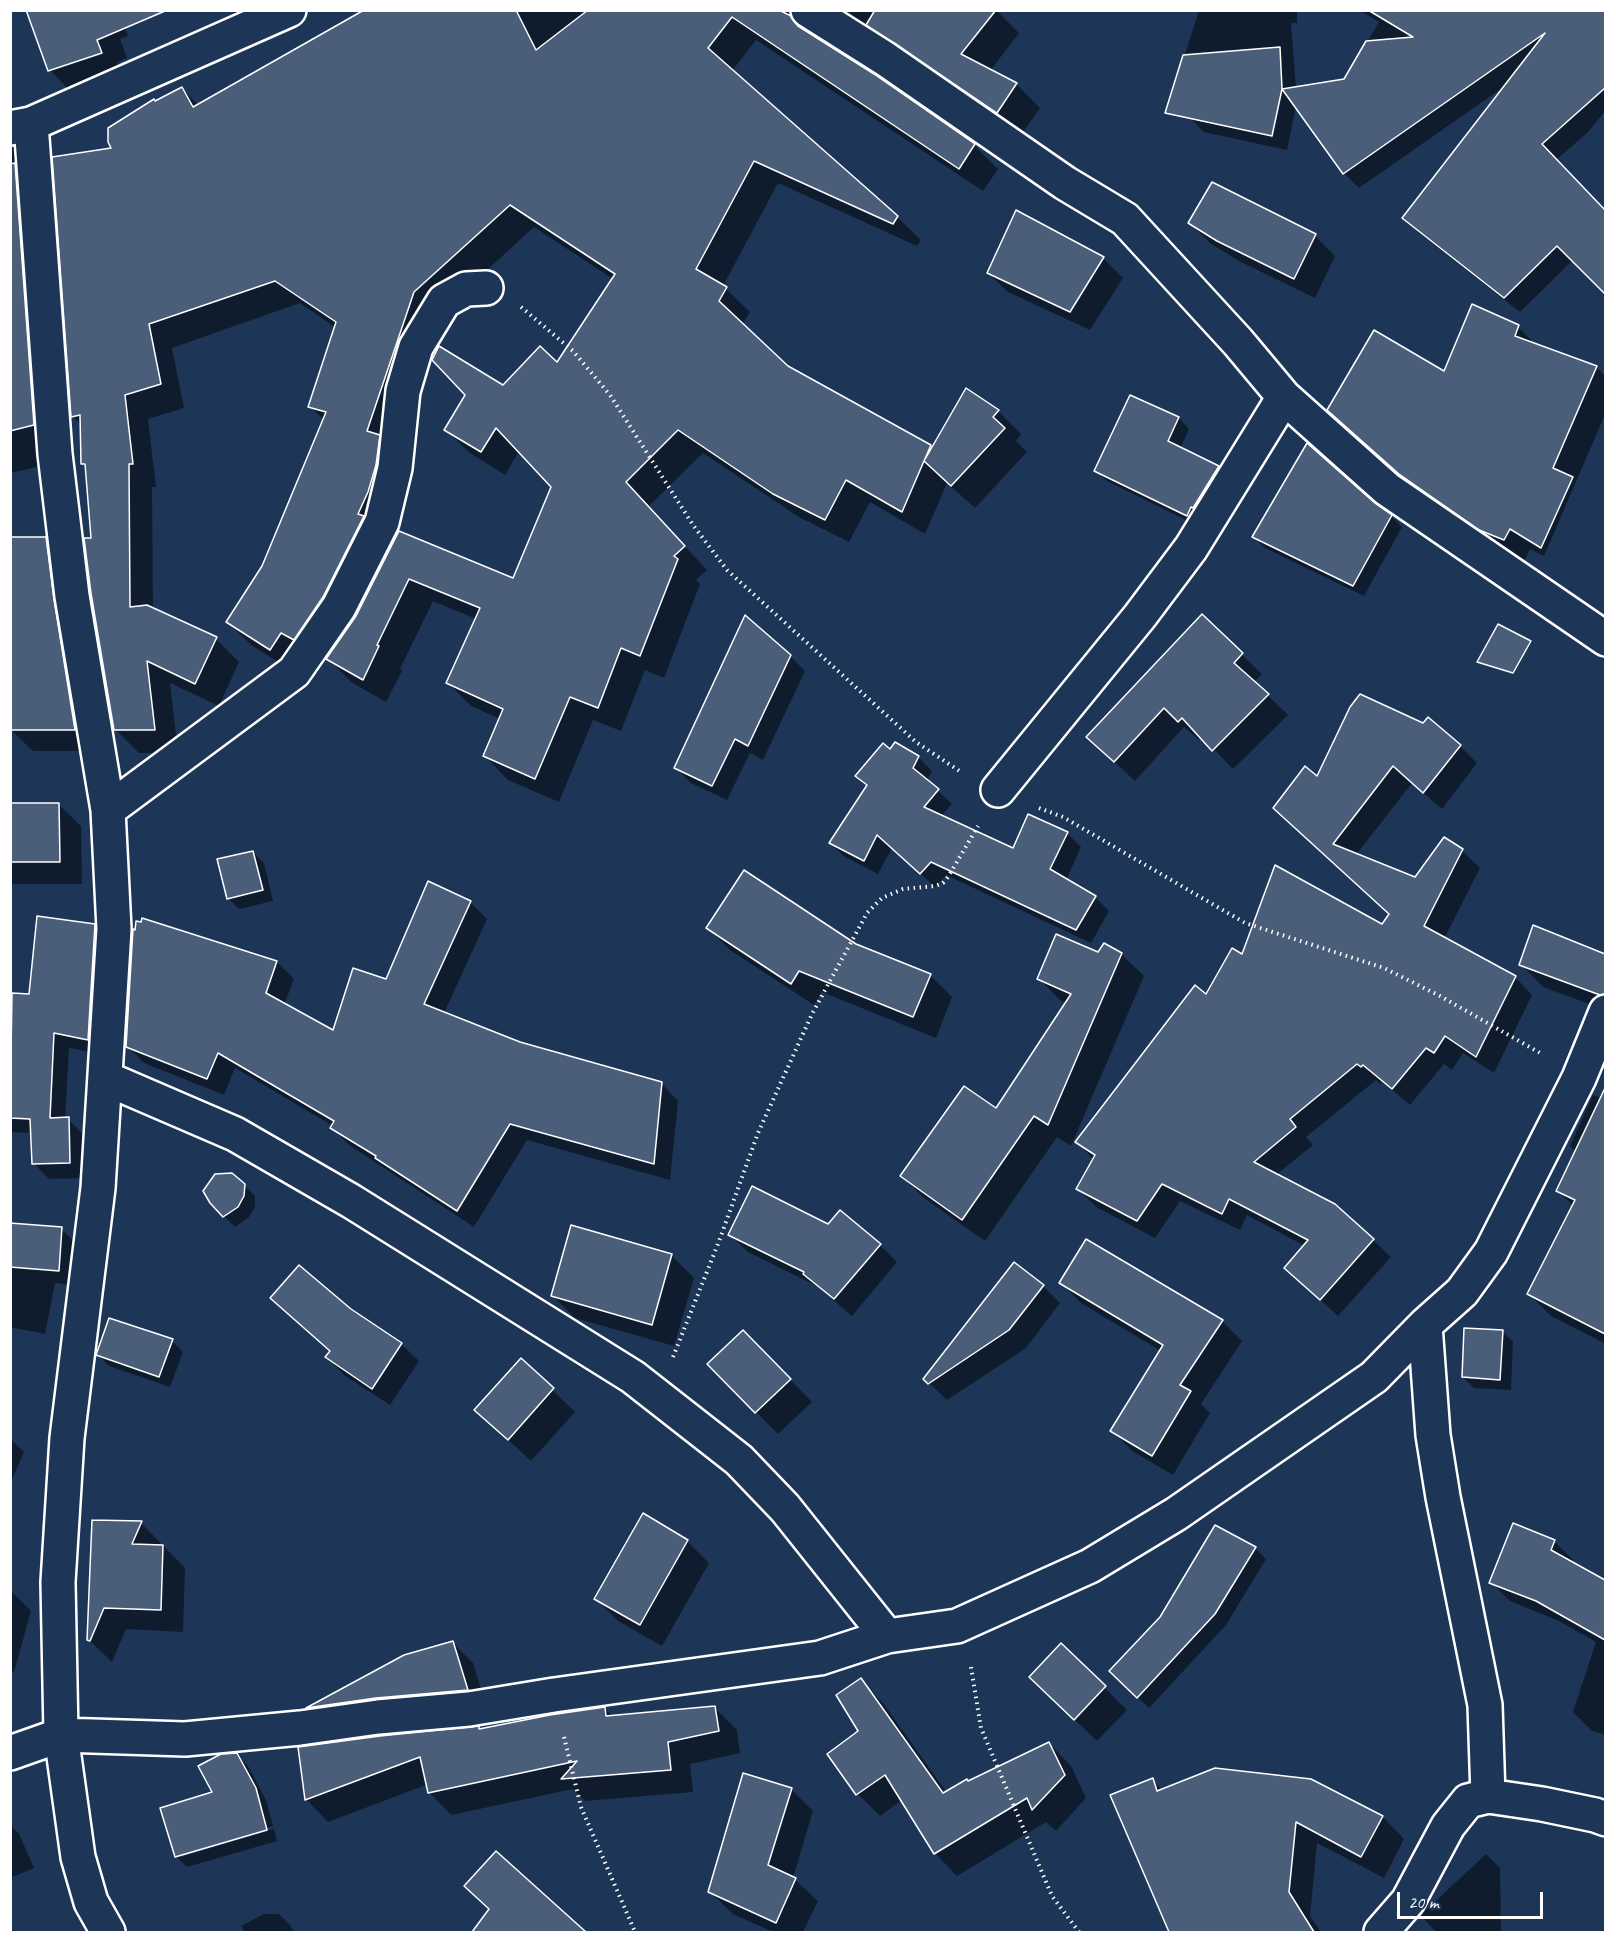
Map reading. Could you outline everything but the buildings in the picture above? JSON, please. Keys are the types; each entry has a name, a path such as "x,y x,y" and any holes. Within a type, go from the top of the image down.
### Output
{"street":[{"path":"108,1932 86,1917 61,1735 58,1582 67,1438 98,1188 114,929 108,810 72,596 21,126 289,10"},
{"path":"808,10 884,58 1065,183 1125,219 1238,342 1284,397 1387,489 1605,639"},
{"path":"108,810 294,672 339,607 382,522 395,468 404,391 416,347 444,301 466,289 486,288"},
{"path":"999,790 1191,548 1284,397"},
{"path":"10,1753 61,1735 185,1739 300,1728 378,1717 469,1709 820,1658 888,1636 957,1626 1090,1566 1176,1514 1374,1377 1425,1325 1462,1292 1491,1252 1579,1078 1605,1012"},
{"path":"105,1078 235,1134 351,1201 633,1377 739,1460 785,1508 888,1636"},
{"path":"1425,1325 1433,1435 1443,1497 1485,1705 1488,1796"},
{"path":"1381,1932 1408,1901 1448,1826 1468,1801 1488,1796 1542,1804 1595,1815 1605,1820"}],"path":[{"path":"658,1397 718,1244 758,1132 812,1014 867,913 882,898 903,889 943,883 999,790"},
{"path":"957,1626 970,1666 981,1728 1052,1896 1079,1932"},
{"path":"554,1695 581,1807 635,1932"}]}
